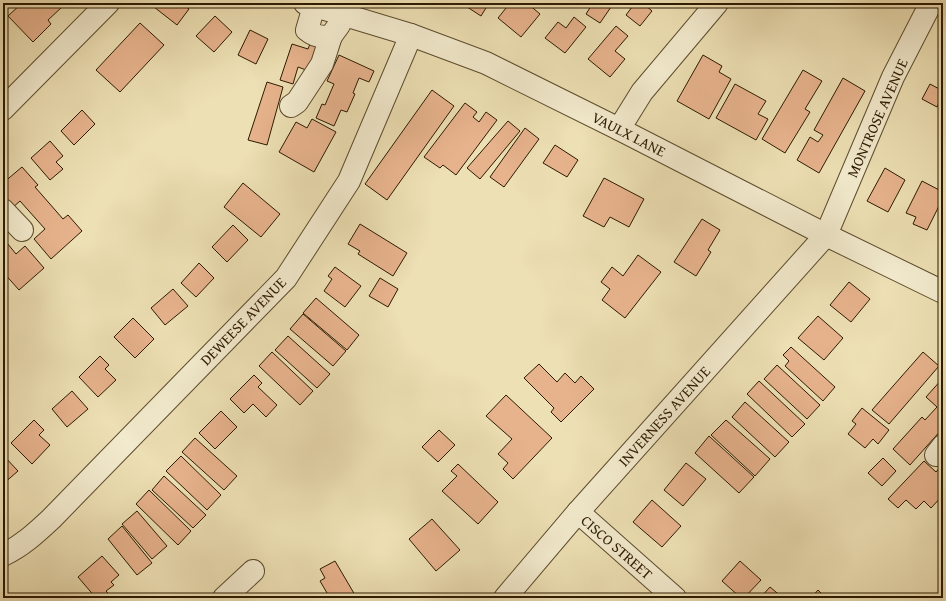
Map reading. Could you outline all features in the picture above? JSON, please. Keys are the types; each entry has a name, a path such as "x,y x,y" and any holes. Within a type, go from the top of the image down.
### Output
{"street":[{"path":"3,109 108,3"},
{"path":"619,129 642,92 717,3"},
{"name":"MONTROSE AVENUE","path":"826,235 893,77 931,3"},
{"path":"310,4 307,30 313,35 324,38 331,36"},
{"name":"VAULX LANE","path":"310,4 412,35 486,63 826,235 943,292"},
{"path":"291,106 297,102 322,64 331,36 337,29 343,14"},
{"name":"DEWEESE AVENUE","path":"3,555 31,538 51,519 286,278 349,181 412,35"},
{"path":"3,210 22,230"},
{"name":"INVERNESS AVENUE","path":"505,598 578,512 826,235"},
{"name":"CISCO STREET","path":"578,512 674,598"},
{"path":"224,598 253,572"}],"building":[{"path":"22,3 29,3 31,5 33,3 58,3 62,7 48,20 51,24 33,42 8,16"},
{"path":"157,3 180,3 189,9 177,25 154,7"},
{"path":"461,3 489,3 481,16"},
{"path":"510,3 515,3 520,7 523,3 527,3 540,14 521,37 498,18"},
{"path":"593,3 605,3 611,7 600,23 586,14"},
{"path":"635,3 643,3 652,11 640,26 626,15"},
{"path":"215,16 232,32 214,52 196,36"},
{"path":"574,17 586,27 565,53 545,38 558,22 566,28"},
{"path":"140,23 164,45 120,92 96,70"},
{"path":"616,26 628,36 615,51 625,59 610,77 588,59"},
{"path":"250,30 268,39 256,64 238,55"},
{"path":"292,44 308,49 310,44 322,48 314,73 298,67 293,84 280,80"},
{"path":"339,55 374,71 369,82 359,78 353,93 355,94 347,112 341,110 334,126 316,118 322,104 325,105 334,84 327,81"},
{"path":"703,55 722,66 719,72 731,79 709,119 677,101"},
{"path":"803,70 822,81 805,109 810,112 785,153 762,139"},
{"path":"843,78 865,91 819,173 797,160 810,137 818,142 823,135 814,130"},
{"path":"267,82 283,87 267,145 248,140"},
{"path":"735,84 766,101 758,114 768,119 756,140 716,118"},
{"path":"930,84 943,91 943,95 937,107 922,99"},
{"path":"432,90 454,106 387,200 365,184"},
{"path":"465,103 477,112 473,117 479,122 486,112 497,120 456,175 443,165 440,168 424,157"},
{"path":"82,110 95,124 74,145 61,131"},
{"path":"312,119 336,132 314,172 279,152 296,122 307,128"},
{"path":"508,121 520,131 480,179 467,168"},
{"path":"525,128 539,139 504,187 490,177"},
{"path":"50,141 63,156 56,162 63,169 50,180 31,158"},
{"path":"555,145 578,160 567,177 543,163"},
{"path":"22,167 38,185 35,187 63,219 68,215 82,231 51,259 34,239 45,229 20,201 12,208 3,197 3,183"},
{"path":"885,168 905,180 888,212 867,201"},
{"path":"604,178 644,199 629,227 610,217 604,227 583,216"},
{"path":"922,181 943,192 943,198 927,230 913,224 916,217 906,213"},
{"path":"243,183 280,214 261,237 224,207"},
{"path":"702,219 720,230 708,250 711,252 696,276 674,262"},
{"path":"360,224 407,253 393,276 358,254 360,251 348,244"},
{"path":"233,225 248,240 227,262 212,247"},
{"path":"3,238 16,254 25,246 44,268 19,290 3,272"},
{"path":"638,255 661,272 625,318 602,300 610,289 601,282 612,267 623,276"},
{"path":"199,263 214,278 196,297 181,283"},
{"path":"335,267 361,286 345,307 324,291 332,279 328,276"},
{"path":"380,278 398,289 388,307 369,296"},
{"path":"849,282 870,299 851,322 830,305"},
{"path":"173,289 188,306 165,325 151,308"},
{"path":"316,298 359,335 347,350 303,313"},
{"path":"303,314 346,351 333,366 290,329"},
{"path":"818,316 843,338 824,360 798,338"},
{"path":"133,318 154,339 135,358 114,337"},
{"path":"288,336 330,374 317,388 275,350"},
{"path":"791,347 835,387 823,401 785,366 789,361 783,355"},
{"path":"272,352 313,391 300,405 259,366"},
{"path":"923,352 939,366 889,424 872,410"},
{"path":"100,356 109,365 105,369 116,380 98,397 79,377"},
{"path":"539,364 557,382 565,373 575,383 581,376 594,389 561,422 551,412 554,408 524,378"},
{"path":"777,365 820,405 807,419 764,379"},
{"path":"254,375 262,383 258,387 277,405 266,417 253,404 244,413 230,399"},
{"path":"943,378 943,428 910,465 893,449 922,417 925,420 937,407 926,397"},
{"path":"759,381 805,424 792,437 747,394"},
{"path":"72,391 88,409 67,427 52,409"},
{"path":"506,395 552,438 513,479 503,469 508,463 498,454 512,439 486,416"},
{"path":"745,402 789,442 775,457 732,417"},
{"path":"862,408 889,430 878,444 873,439 865,448 848,434 856,424 852,421"},
{"path":"221,411 237,427 215,449 199,433"},
{"path":"34,420 44,430 39,435 50,445 32,464 11,443"},
{"path":"726,420 770,459 755,476 711,435"},
{"path":"439,430 455,445 438,462 422,447"},
{"path":"709,436 754,477 739,493 695,453"},
{"path":"195,438 237,476 224,490 182,452"},
{"path":"3,455 18,471 3,484"},
{"path":"181,456 221,495 207,510 166,471"},
{"path":"883,458 896,471 882,486 868,473"},
{"path":"924,461 936,472 943,464 943,495 931,508 924,501 916,509 906,500 898,508 888,499"},
{"path":"686,463 706,479 683,506 664,490"},
{"path":"458,464 498,502 478,524 442,491 457,476 451,471"},
{"path":"164,476 206,515 193,528 152,490"},
{"path":"149,490 191,531 178,545 136,504"},
{"path":"652,500 681,526 662,547 633,522"},
{"path":"137,511 167,546 152,559 122,524"},
{"path":"432,519 460,550 436,571 409,539"},
{"path":"122,526 152,563 137,575 108,539"},
{"path":"102,556 119,575 111,582 114,585 106,591 112,598 96,598 78,577"},
{"path":"335,561 355,595 349,598 330,598 320,581 325,578 320,569"},
{"path":"740,561 761,580 744,598 741,598 722,581"},
{"path":"770,587 783,598 760,598"},
{"path":"818,590 826,598 811,598"}]}
